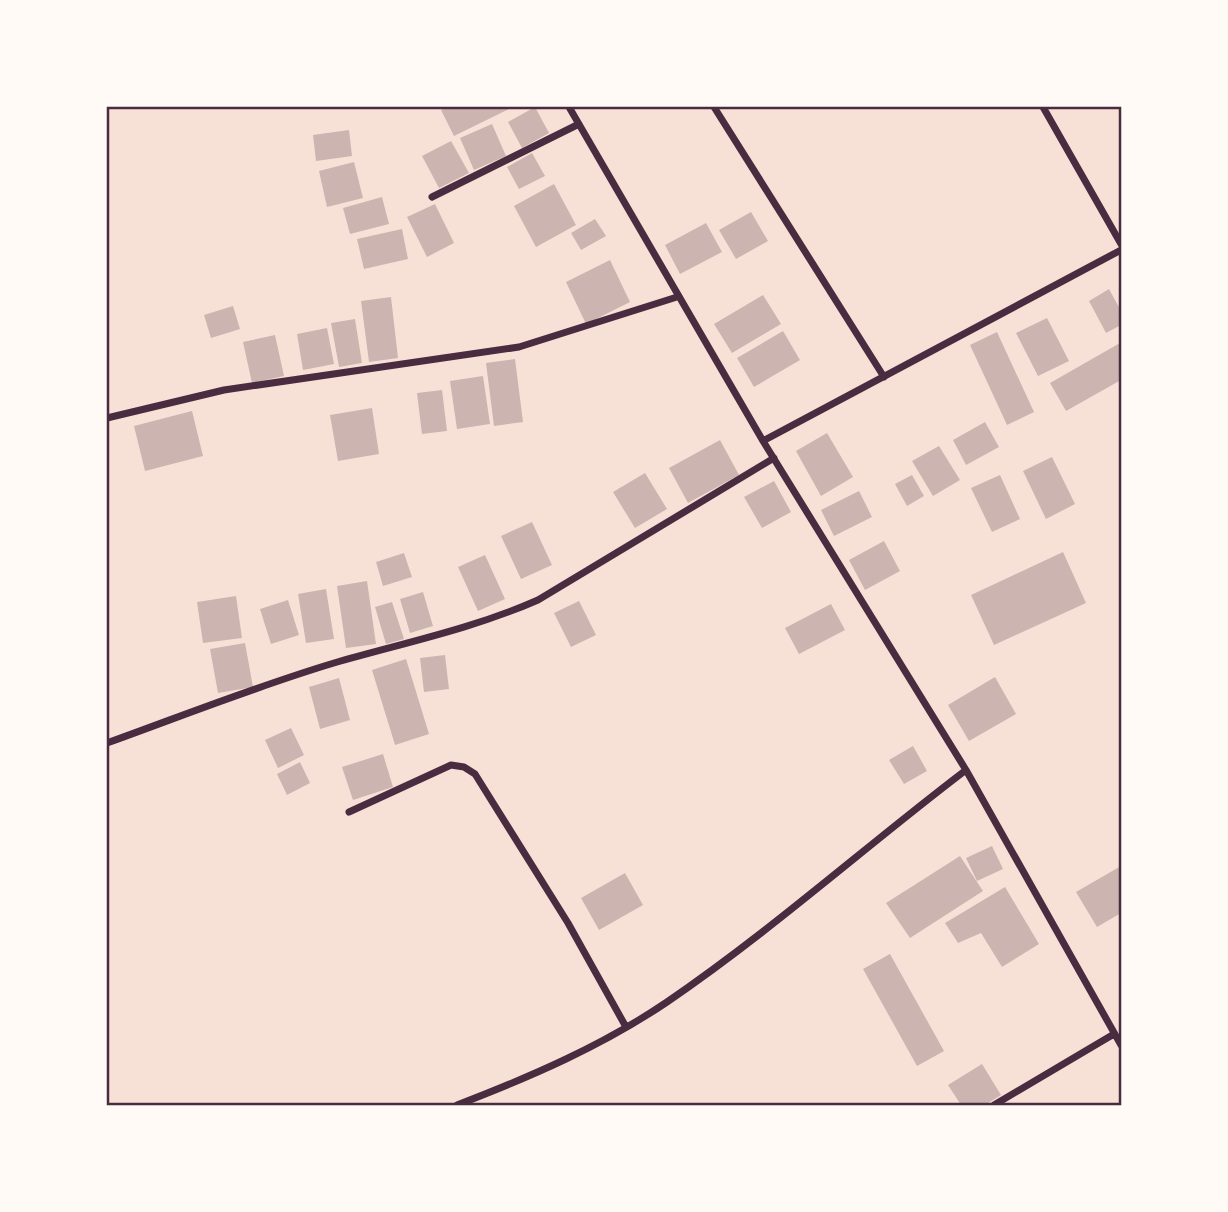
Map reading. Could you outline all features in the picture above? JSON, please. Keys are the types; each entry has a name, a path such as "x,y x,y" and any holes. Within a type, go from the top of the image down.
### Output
{"street":[{"path":"569,107 763,441 966,770 1121,1045"},
{"path":"714,107 884,377"},
{"path":"1043,107 1121,244"},
{"path":"432,197 579,124"},
{"path":"763,441 1121,250"},
{"path":"107,418 224,390 519,347 677,297"},
{"path":"107,743 332,664 478,625 510,612 538,600 774,458"},
{"path":"349,812 451,765 464,767 475,774 568,923 626,1027"},
{"path":"457,1105 526,1078 626,1027 736,952 966,770"},
{"path":"994,1105 1114,1034"}],"building":[{"path":"448,107 513,107 454,136 441,110"},
{"path":"535,107 549,133 522,148 508,122"},
{"path":"492,124 506,156 474,170 460,138"},
{"path":"349,130 352,156 316,161 313,135"},
{"path":"451,141 469,173 439,188 422,156"},
{"path":"532,153 545,176 519,189 507,167"},
{"path":"354,162 363,198 327,207 319,171"},
{"path":"554,184 576,225 536,247 514,206"},
{"path":"382,197 389,224 350,234 343,208"},
{"path":"435,204 454,243 427,257 407,217"},
{"path":"751,212 768,241 736,259 719,230"},
{"path":"595,219 606,236 581,250 571,233"},
{"path":"706,223 722,252 680,274 665,245"},
{"path":"402,229 408,259 364,269 357,239"},
{"path":"610,260 630,302 586,324 566,282"},
{"path":"1109,289 1121,311 1121,325 1106,333 1089,301"},
{"path":"763,295 781,324 732,353 714,324"},
{"path":"391,297 398,358 369,362 361,301"},
{"path":"233,306 240,329 211,338 204,315"},
{"path":"1047,318 1069,361 1038,376 1016,333"},
{"path":"355,319 362,363 339,367 331,323"},
{"path":"327,328 334,364 303,370 297,334"},
{"path":"783,331 800,360 754,387 737,358"},
{"path":"997,332 1034,412 1007,425 970,345"},
{"path":"275,335 284,376 252,383 243,342"},
{"path":"1120,343 1121,380 1066,411 1050,383"},
{"path":"515,359 523,422 494,426 486,363"},
{"path":"483,376 490,424 457,429 450,381"},
{"path":"442,390 447,431 422,434 417,393"},
{"path":"372,408 379,454 338,461 330,415"},
{"path":"192,411 203,456 145,471 134,426"},
{"path":"985,422 999,447 966,465 953,440"},
{"path":"827,433 853,477 821,496 796,451"},
{"path":"720,440 739,475 688,503 669,468"},
{"path":"939,446 960,480 933,496 912,461"},
{"path":"1052,457 1075,504 1046,519 1023,471"},
{"path":"645,473 667,509 635,528 613,492"},
{"path":"912,475 924,496 907,506 895,484"},
{"path":"1000,475 1020,519 992,532 971,488"},
{"path":"774,481 791,512 762,528 744,497"},
{"path":"859,491 872,517 834,536 821,510"},
{"path":"532,522 552,565 521,579 501,536"},
{"path":"884,541 900,571 865,590 849,560"},
{"path":"1063,552 1086,603 994,645 971,595"},
{"path":"404,553 412,577 383,586 376,562"},
{"path":"485,555 505,599 478,611 458,567"},
{"path":"367,581 376,644 346,648 337,586"},
{"path":"326,589 334,639 306,643 298,594"},
{"path":"423,592 433,626 410,633 400,599"},
{"path":"236,596 242,638 203,643 197,602"},
{"path":"288,600 299,635 271,644 260,609"},
{"path":"579,601 596,635 571,647 554,613"},
{"path":"392,602 404,639 386,644 375,607"},
{"path":"831,604 845,630 799,654 785,628"},
{"path":"245,643 253,687 218,693 210,649"},
{"path":"445,655 449,689 424,692 420,658"},
{"path":"406,659 429,734 395,745 372,670"},
{"path":"995,677 1016,714 969,741 948,705"},
{"path":"339,678 350,720 320,729 309,687"},
{"path":"291,728 304,755 278,768 265,740"},
{"path":"913,746 927,771 904,784 889,760"},
{"path":"383,754 393,787 353,800 342,767"},
{"path":"300,762 310,783 287,795 277,774"},
{"path":"992,846 1003,869 977,881 966,858"},
{"path":"960,856 983,891 910,938 886,903"},
{"path":"1121,866 1121,913 1097,927 1076,892"},
{"path":"625,873 643,905 599,930 581,898"},
{"path":"1005,887 1039,944 1002,967 981,933 958,943 945,923"},
{"path":"890,954 944,1051 917,1066 863,969"},
{"path":"982,1064 1001,1095 985,1105 961,1105 948,1085"}]}
